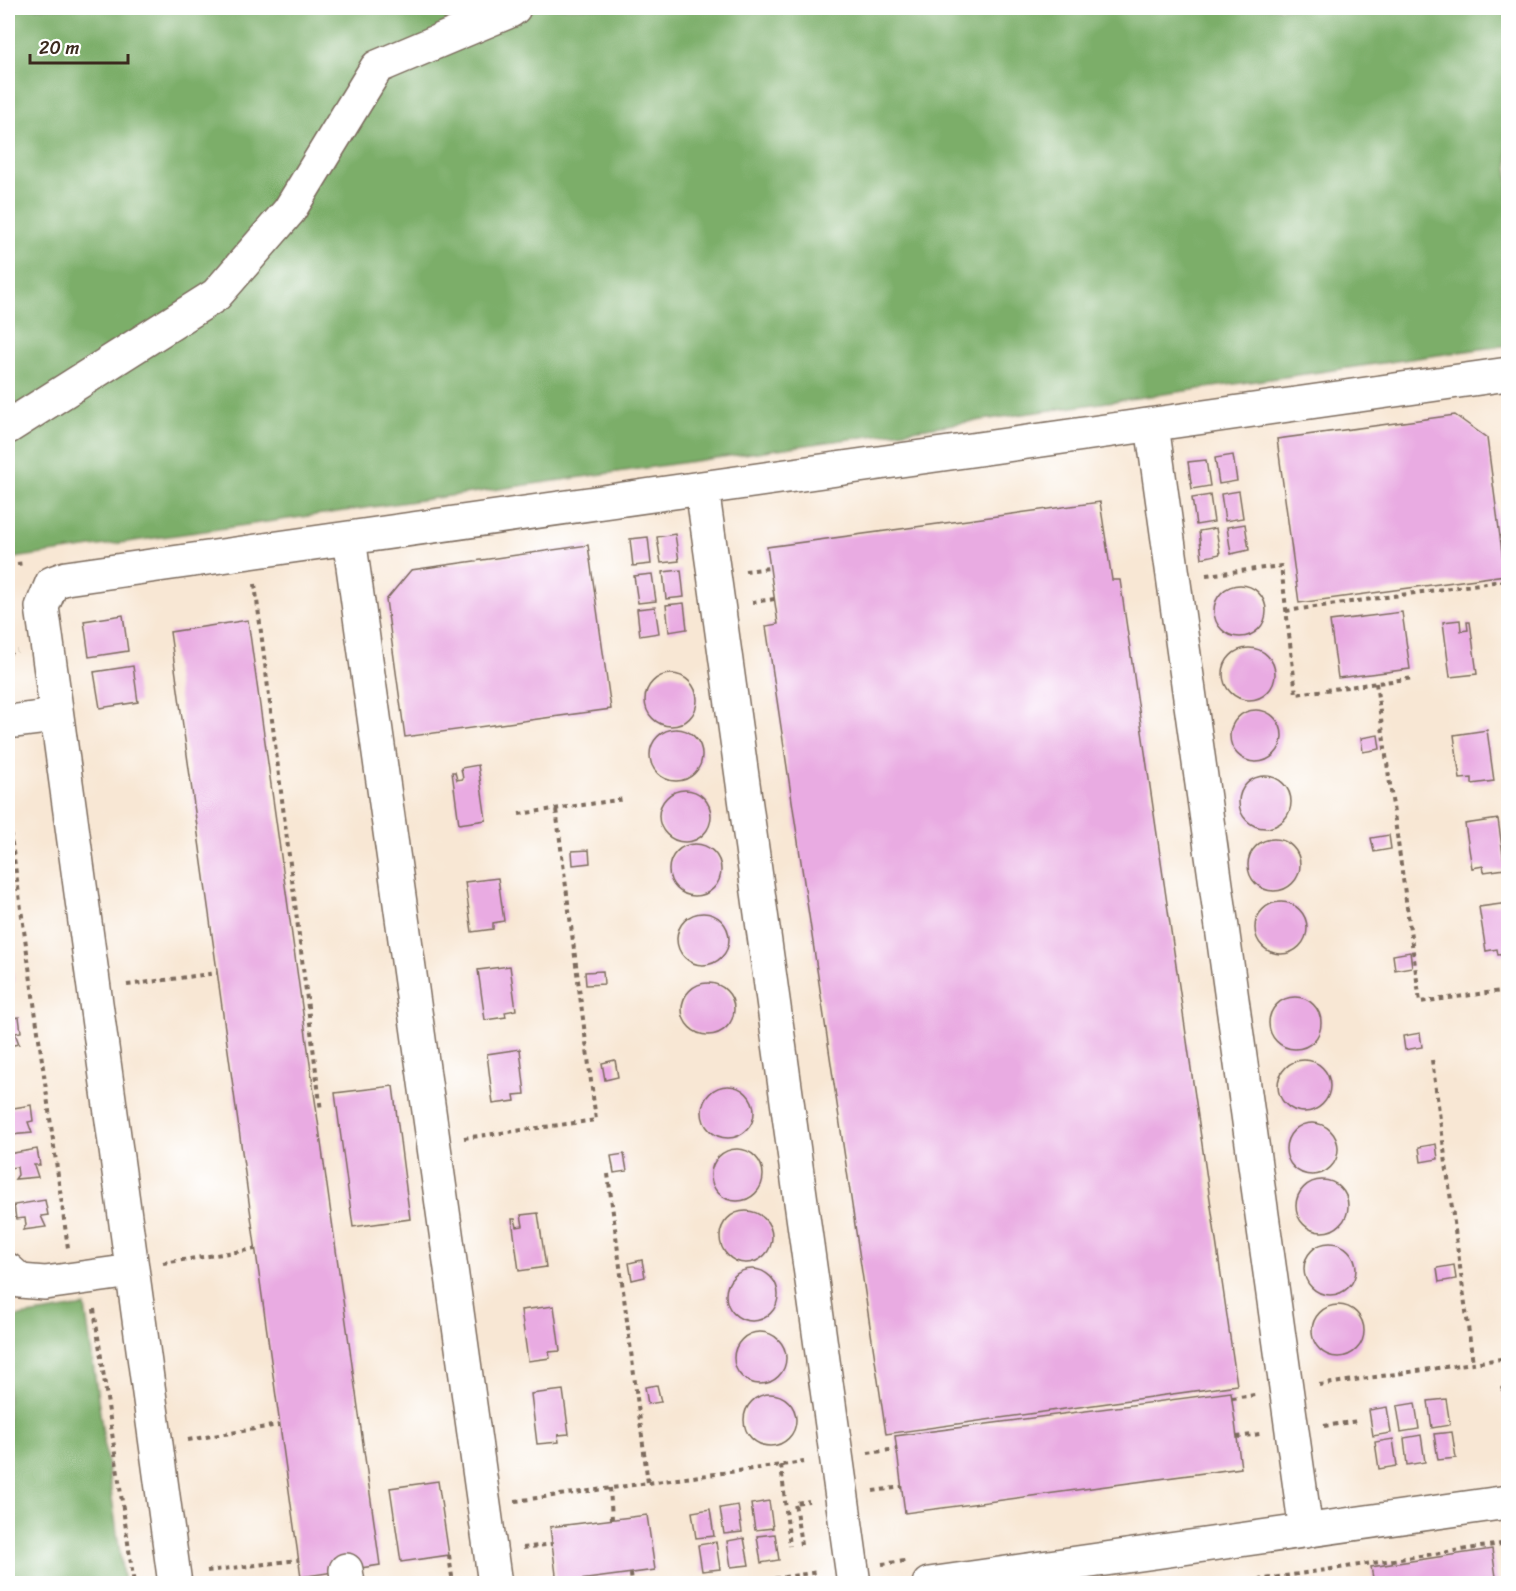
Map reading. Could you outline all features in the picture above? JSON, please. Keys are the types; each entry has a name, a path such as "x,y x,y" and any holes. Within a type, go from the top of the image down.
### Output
{"street":[{"path":"8,427 216,295 289,211 377,67 514,8"},
{"path":"175,1584 144,1268 56,716 42,607 51,583 66,578 702,488 1508,378"},
{"path":"1152,425 1306,1531"},
{"path":"702,488 854,1584"},
{"path":"349,538 495,1584"},
{"path":"8,722 56,716"},
{"path":"8,1270 20,1281 45,1283 144,1268"},
{"path":"929,1584 1509,1502"}],"path":[{"path":"1174,578 1281,566 1296,694 1414,678"},
{"path":"1286,610 1509,580"},
{"path":"245,583 255,581 321,1111"},
{"path":"1376,683 1420,1002 1509,990"},
{"path":"519,814 625,799"},
{"path":"433,1142 596,1120 556,809"},
{"path":"8,815 72,1279"},
{"path":"118,987 217,973"},
{"path":"1432,1060 1473,1363"},
{"path":"608,1174 648,1482"},
{"path":"144,1268 255,1249"},
{"path":"94,1307 134,1584"},
{"path":"1232,1398 1509,1358"},
{"path":"181,1441 279,1425"},
{"path":"484,1505 897,1449"},
{"path":"780,1465 790,1546"},
{"path":"610,1488 612,1519"},
{"path":"1232,1584 1509,1542"},
{"path":"449,1555 453,1584"},
{"path":"631,1574 632,1584"}],"green space":[{"path":"8,8 1508,8 1508,345 8,559"},
{"path":"85,1306 124,1583 8,1583 8,1318"}],"building":[{"path":"1455,415 1487,438 1505,575 1299,603 1277,439"},
{"path":"1233,455 1237,481 1219,484 1215,458"},
{"path":"1206,460 1210,486 1192,489 1188,462"},
{"path":"1239,491 1243,518 1225,521 1221,494"},
{"path":"1210,495 1214,522 1196,525 1192,498"},
{"path":"1100,502 1112,580 1120,580 1237,1385 886,1434 766,626 778,624 767,547"},
{"path":"1245,524 1249,550 1231,554 1227,527"},
{"path":"1216,528 1220,554 1202,558 1199,531"},
{"path":"675,534 679,561 661,563 657,537"},
{"path":"648,537 651,564 633,566 630,539"},
{"path":"588,545 611,709 405,737 386,600 411,570"},
{"path":"681,570 684,597 666,599 663,572"},
{"path":"652,574 656,601 638,603 634,576"},
{"path":"1240,585 1254,589 1262,597 1266,611 1262,625 1254,633 1240,637 1226,633 1218,625 1214,611 1218,597 1226,589"},
{"path":"684,603 687,629 669,632 666,605"},
{"path":"655,607 659,633 640,636 637,609"},
{"path":"1402,612 1410,669 1338,678 1330,621"},
{"path":"123,615 128,651 89,657 84,621"},
{"path":"248,620 380,1565 301,1577 170,632"},
{"path":"1460,620 1461,631 1468,630 1467,622 1470,622 1477,674 1450,677 1443,622"},
{"path":"1249,648 1259,650 1267,656 1273,664 1275,674 1273,684 1267,692 1259,698 1249,700 1239,698 1231,692 1225,684 1223,674 1225,664 1231,656 1239,650"},
{"path":"133,666 138,702 100,708 94,672"},
{"path":"671,674 681,676 689,682 695,690 697,700 695,710 689,718 681,724 671,726 661,724 653,718 647,710 645,700 647,690 653,682 661,676"},
{"path":"1256,710 1266,712 1274,718 1280,726 1282,736 1280,746 1274,754 1266,760 1256,762 1246,760 1238,754 1232,746 1230,736 1232,726 1238,718 1246,712"},
{"path":"676,729 686,731 694,737 700,745 702,755 700,765 694,773 686,779 676,781 666,779 658,773 652,765 650,755 652,745 658,737 666,731"},
{"path":"1487,730 1494,781 1472,784 1472,778 1460,779 1454,735"},
{"path":"1378,735 1380,749 1363,752 1361,738"},
{"path":"478,765 486,820 459,824 452,772 455,772 457,780 463,779 461,768"},
{"path":"1265,776 1275,778 1283,784 1289,792 1291,802 1289,812 1283,820 1275,826 1265,828 1255,826 1247,820 1241,812 1239,802 1241,792 1247,784 1255,778"},
{"path":"685,790 695,792 703,798 709,806 711,816 709,826 703,834 695,840 685,842 675,840 667,834 661,826 659,816 661,806 667,798 675,792"},
{"path":"1498,819 1505,869 1484,872 1483,866 1472,868 1465,824"},
{"path":"1389,835 1391,849 1374,852 1371,838"},
{"path":"1274,839 1284,841 1292,847 1298,855 1300,865 1298,875 1292,883 1284,889 1274,891 1264,889 1256,883 1250,875 1248,865 1250,855 1256,847 1264,841"},
{"path":"695,844 705,846 713,852 719,860 721,870 719,880 713,888 705,894 695,896 685,894 677,888 671,880 669,870 671,860 677,852 685,846"},
{"path":"589,850 590,863 573,865 572,851"},
{"path":"498,878 504,921 493,923 493,929 472,932 465,882"},
{"path":"1281,902 1291,904 1299,910 1305,918 1307,928 1305,938 1299,946 1291,952 1281,954 1271,952 1263,946 1257,938 1255,928 1257,918 1263,910 1271,904"},
{"path":"1508,903 1508,954 1498,955 1497,949 1486,951 1479,907"},
{"path":"703,913 713,915 721,921 727,929 729,939 727,949 721,957 713,963 703,965 693,963 685,957 679,949 677,939 679,929 685,921 693,915"},
{"path":"1410,952 1412,967 1395,970 1393,955"},
{"path":"510,966 516,1010 505,1012 506,1017 485,1020 478,970"},
{"path":"12,968 14,983 8,984 8,969"},
{"path":"603,971 604,984 586,985 585,972"},
{"path":"708,983 718,985 726,991 732,999 734,1009 732,1019 726,1027 718,1033 708,1035 698,1033 690,1027 684,1019 682,1009 684,999 690,991 698,985"},
{"path":"1295,997 1305,999 1313,1005 1319,1013 1321,1023 1319,1033 1313,1041 1305,1047 1295,1049 1285,1047 1277,1041 1271,1033 1269,1023 1271,1013 1277,1005 1285,999"},
{"path":"19,1017 21,1032 15,1033 19,1044 8,1046 8,1019"},
{"path":"1420,1033 1422,1047 1405,1050 1403,1036"},
{"path":"520,1049 525,1094 514,1095 515,1101 493,1104 487,1054"},
{"path":"615,1060 618,1077 605,1080 602,1063"},
{"path":"1304,1060 1314,1062 1322,1068 1328,1076 1330,1086 1328,1096 1322,1104 1314,1110 1304,1112 1294,1110 1286,1104 1280,1096 1278,1086 1280,1076 1286,1068 1294,1062"},
{"path":"1508,1074 1508,1101 1507,1101 1504,1075"},
{"path":"393,1086 410,1219 353,1227 335,1093"},
{"path":"728,1086 738,1088 746,1094 752,1102 754,1112 752,1122 746,1130 738,1136 728,1138 718,1136 710,1130 704,1122 702,1112 704,1102 710,1094 718,1088"},
{"path":"31,1105 33,1121 28,1122 32,1133 9,1135 12,1131 8,1124 8,1109"},
{"path":"1312,1123 1322,1125 1330,1131 1336,1139 1338,1149 1336,1159 1330,1167 1322,1173 1312,1175 1302,1173 1294,1167 1288,1159 1286,1149 1288,1139 1294,1131 1302,1125"},
{"path":"1436,1144 1438,1159 1421,1162 1419,1147"},
{"path":"37,1149 40,1165 34,1165 38,1177 15,1179 18,1175 17,1167 8,1168 8,1154"},
{"path":"737,1149 747,1151 755,1157 761,1165 763,1175 761,1185 755,1193 747,1199 737,1201 727,1199 719,1193 713,1185 711,1175 713,1165 719,1157 727,1151"},
{"path":"624,1154 627,1171 614,1173 611,1156"},
{"path":"1322,1180 1332,1182 1340,1188 1346,1196 1348,1206 1346,1216 1340,1224 1332,1230 1322,1232 1312,1230 1304,1224 1298,1216 1296,1206 1298,1196 1304,1188 1312,1182"},
{"path":"45,1200 48,1215 41,1216 46,1227 23,1230 26,1225 25,1218 16,1219 14,1205"},
{"path":"746,1211 756,1213 764,1219 770,1227 772,1237 770,1247 764,1255 756,1261 746,1263 736,1261 728,1255 722,1247 720,1237 722,1227 728,1219 736,1213"},
{"path":"538,1213 546,1267 519,1271 512,1219 515,1219 517,1227 523,1226 521,1215"},
{"path":"1330,1243 1340,1245 1348,1251 1354,1259 1356,1269 1354,1279 1348,1287 1340,1293 1330,1295 1320,1293 1312,1287 1306,1279 1304,1269 1306,1259 1312,1251 1320,1245"},
{"path":"642,1260 645,1277 632,1280 629,1263"},
{"path":"1454,1265 1456,1279 1439,1282 1437,1268"},
{"path":"752,1269 762,1271 770,1277 776,1285 778,1295 776,1305 770,1313 762,1319 752,1321 742,1319 734,1313 728,1305 726,1295 728,1285 734,1277 742,1271"},
{"path":"1338,1305 1348,1307 1356,1313 1362,1321 1364,1331 1362,1341 1356,1349 1348,1355 1338,1357 1328,1355 1320,1349 1314,1341 1312,1331 1314,1321 1320,1313 1328,1307"},
{"path":"554,1306 560,1351 549,1352 550,1358 528,1361 521,1310"},
{"path":"760,1332 770,1334 778,1340 784,1348 786,1358 784,1368 778,1376 770,1382 760,1384 750,1382 742,1376 736,1368 734,1358 736,1348 742,1340 750,1334"},
{"path":"657,1385 661,1402 648,1404 645,1387"},
{"path":"1508,1386 1508,1424 1507,1424 1502,1387"},
{"path":"563,1390 569,1434 558,1435 559,1442 537,1444 531,1394"},
{"path":"1231,1392 1241,1468 905,1513 895,1436"},
{"path":"770,1394 780,1396 788,1402 794,1410 796,1420 794,1430 788,1438 780,1444 770,1446 760,1444 752,1438 746,1430 744,1420 746,1410 752,1402 760,1396"},
{"path":"1446,1399 1450,1425 1432,1428 1428,1401"},
{"path":"1415,1403 1419,1429 1401,1432 1397,1406"},
{"path":"1387,1407 1391,1433 1373,1436 1369,1410"},
{"path":"1452,1432 1456,1458 1438,1460 1434,1434"},
{"path":"1421,1435 1425,1462 1407,1465 1404,1438"},
{"path":"1393,1439 1397,1466 1379,1469 1375,1442"},
{"path":"438,1481 449,1555 401,1562 390,1488"},
{"path":"769,1501 773,1528 755,1530 751,1504"},
{"path":"738,1505 742,1532 724,1534 720,1508"},
{"path":"710,1509 714,1536 696,1538 692,1512"},
{"path":"647,1515 655,1570 557,1583 550,1527"},
{"path":"775,1534 779,1560 761,1563 757,1536"},
{"path":"744,1538 749,1565 731,1567 727,1541"},
{"path":"716,1542 720,1569 702,1571 698,1545"},
{"path":"1492,1549 1497,1584 1374,1584 1371,1567"}]}
